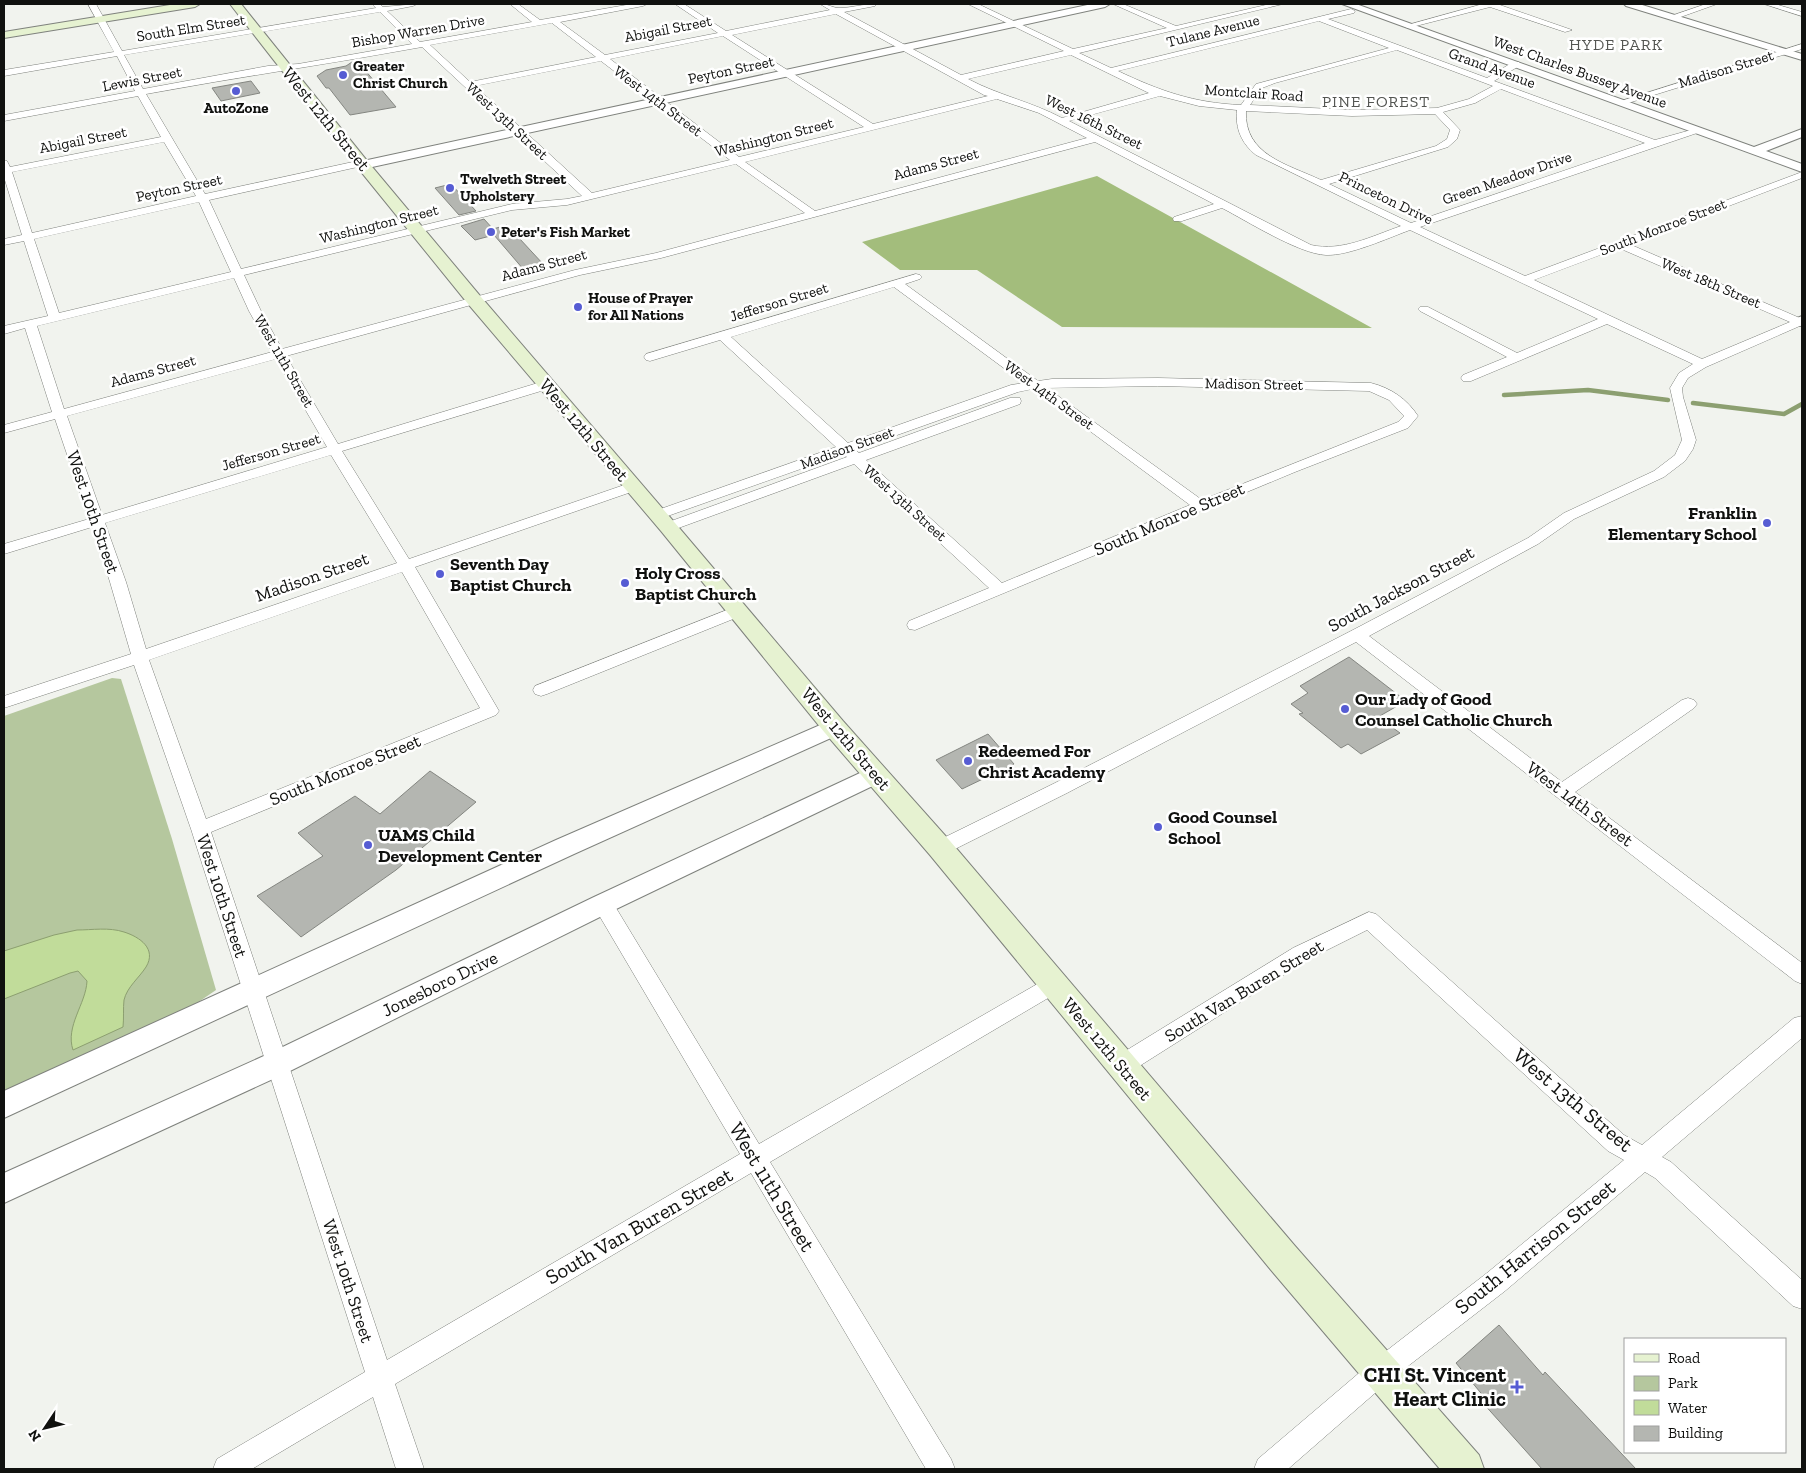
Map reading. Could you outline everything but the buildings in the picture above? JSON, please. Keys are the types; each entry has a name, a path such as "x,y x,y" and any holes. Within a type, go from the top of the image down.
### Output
{"main road":[{"path":"4,35 195,4"},
{"name":"West 12th Street","path":"235,4 362,164 475,301 663,521 834,727 940,848 1283,1258 1382,1371 1464,1469"}],"street":[{"name":"West 11th Street","path":"92,4 140,93 202,199 255,311 279,354 334,450 424,594 490,711"},
{"name":"South Elm Street","path":"4,73 256,31 378,7 413,4"},
{"path":"514,4 538,23"},
{"name":"Bishop Warren Drive","path":"286,68 642,4"},
{"path":"679,4 873,128"},
{"name":"West 16th Street","path":"824,4 996,97 1042,112 1307,248 1325,252"},
{"name":"Abigail Street","path":"469,85 872,4"},
{"name":"Montclair Road","path":"972,4 1159,93 1199,103 1244,108 1375,113 1437,111 1472,100 1500,86"},
{"name":"Peyton Street","path":"4,242 1105,4"},
{"path":"1117,4 1174,28"},
{"path":"960,78 1279,4"},
{"path":"1408,26 1490,4 1568,30"},
{"path":"1629,4 1802,57"},
{"path":"1672,17 1713,4"},
{"path":"1768,4 1802,14"},
{"name":"West 13th Street","path":"378,7 469,85 590,197"},
{"name":"West Charles Bussey Avenue","path":"1349,7 1516,64 1802,168"},
{"name":"Tulane Avenue","path":"1110,71 1320,19 1349,7"},
{"name":"Grand Avenue","path":"1320,19 1654,143"},
{"name":"West 14th Street","path":"553,20 738,161 813,214"},
{"name":"Madison Street","path":"1622,102 1802,46"},
{"path":"1244,108 1259,86 1263,84 1397,48"},
{"path":"1488,82 1516,64"},
{"name":"Lewis Street","path":"4,118 286,68"},
{"path":"1061,121 1159,93"},
{"name":"Washington Street","path":"4,330 512,207 567,202 590,197 996,97"},
{"name":"Princeton Drive","path":"1244,108 1241,113 1243,134 1249,145 1262,155 1702,364"},
{"path":"1322,183 1439,148 1448,143 1455,135 1455,130 1437,111"},
{"name":"Green Meadow Drive","path":"1325,252 1339,251 1654,143 1698,131"},
{"path":"1754,151 1802,133"},
{"name":"Abigail Street","path":"4,168 168,138"},
{"name":"Adams Street","path":"4,429 579,272 657,256 1095,139"},
{"path":"4,168 55,318"},
{"name":"South Monroe Street","path":"1524,280 1802,175"},
{"path":"1178,218 1222,204"},
{"name":"West 18th Street","path":"1619,244 1802,322"},
{"name":"Jefferson Street","path":"650,357 916,277"},
{"name":"West 14th Street","path":"896,283 1202,507"},
{"path":"1424,310 1516,357"},
{"path":"1467,378 1606,320"},
{"name":"South Jackson Street","path":"940,848 1061,788 1357,635 1533,542 1569,516 1659,474 1671,466 1686,449 1689,440 1678,401 1676,388 1678,381 1702,364 1802,322"},
{"name":"West 10th Street","path":"30,324 95,521 118,582 140,657 200,829 410,1469"},
{"name":"West 13th Street","path":"723,336 1000,589"},
{"name":"Madison Street","path":"663,521 845,448 1016,388 1052,383 1149,382 1353,386 1377,389 1406,406"},
{"name":"Jefferson Street","path":"4,549 546,385"},
{"name":"Madison Street","path":"663,521 856,458 1028,396 1038,386"},
{"name":"South Monroe Street","path":"915,625 1290,469 1403,425 1411,416 1406,406"},
{"name":"Madison Street","path":"4,702 406,566 632,487"},
{"path":"542,690 738,611"},
{"name":"West 14th Street","path":"1357,635 1802,975"},
{"path":"1563,791 1688,704"},
{"name":"South Monroe Street","path":"200,829 490,711"},
{"path":"4,1105 141,1040 834,727"},
{"name":"Jonesboro Drive","path":"4,1188 276,1064 603,904 875,775"},
{"name":"West 11th Street","path":"603,904 941,1469"},
{"name":"West 13th Street","path":"1369,920 1616,1143 1663,1170 1802,1297"},
{"name":"South Van Buren Street","path":"1122,1065 1300,954 1369,920"},
{"name":"South Van Buren Street","path":"227,1469 1053,985"},
{"name":"South Harrison Street","path":"1268,1469 1382,1371 1496,1282 1802,1025"}],"green space":[{"path":"112,678 121,679 172,839 216,990 197,1003 4,1094 4,716"}],"shaded area":[{"path":"1097,176 1372,328 1062,327 977,270 900,270 862,242"}],"water":[{"path":"77,930 118,930 136,937 148,949 149,961 130,987 124,1000 123,1027 73,1050 72,1032 86,990 87,981 78,971 4,999 4,951 54,935"}],"waterway":[{"path":"1504,395 1588,390 1668,400"},
{"path":"1693,403 1784,414 1802,404"}],"place":[{"name":"Greater Christ Church","path":"343,75"},
{"name":"AutoZone","path":"236,91"},
{"name":"Twelveth Street Upholstery","path":"450,188"},
{"name":"Peter's Fish Market","path":"491,232"},
{"name":"House of Prayer for All Nations","path":"578,307"},
{"name":"Franklin Elementary School","path":"1767,523"},
{"name":"Seventh Day Baptist Church","path":"440,574"},
{"name":"Holy Cross Baptist Church","path":"625,583"},
{"name":"Our Lady of Good Counsel Catholic Church","path":"1345,709"},
{"name":"Redeemed For Christ Academy","path":"968,761"},
{"name":"Good Counsel School","path":"1158,827"},
{"name":"UAMS Child Development Center","path":"368,845"},
{"name":"CHI St. Vincent Heart Clinic","path":"1517,1387"}],"district":[{"name":"HYDE PARK","path":"1616,44"},
{"name":"PINE FOREST","path":"1376,101"}]}
